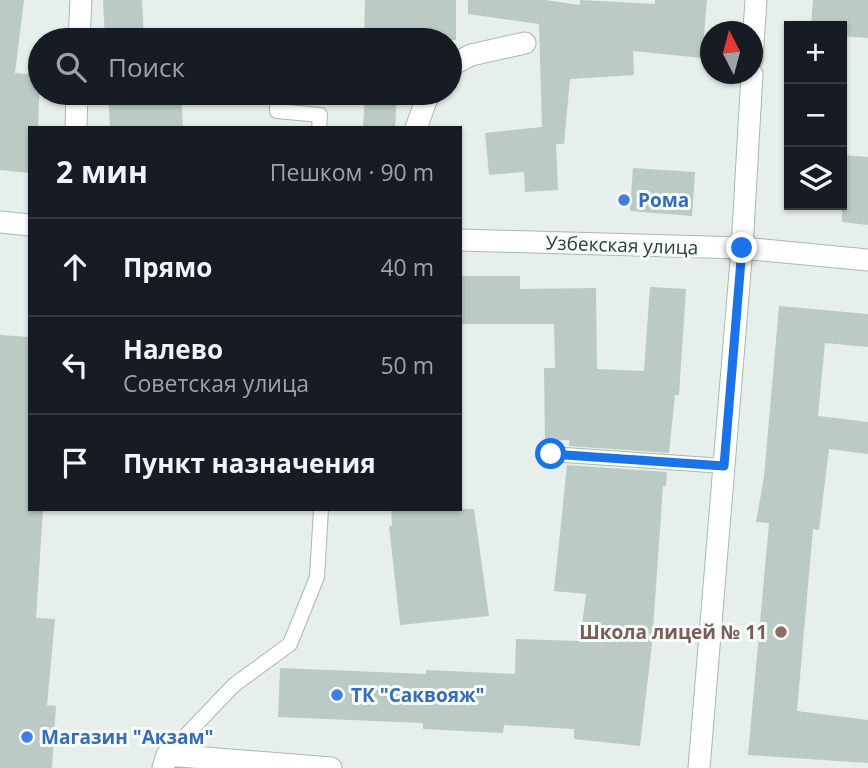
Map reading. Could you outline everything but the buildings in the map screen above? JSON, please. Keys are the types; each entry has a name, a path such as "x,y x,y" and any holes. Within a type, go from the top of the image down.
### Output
{"street":[{"path":"80,28 81,0"},
{"path":"755,21 756,0"},
{"path":"462,60 471,55 525,43"},
{"path":"699,768 742,248 751,84"},
{"path":"76,126 77,105"},
{"path":"417,126 425,105"},
{"path":"0,222 28,225"},
{"name":"Узбекская улица","path":"462,240 742,248 868,260"},
{"path":"165,762 331,768"}],"lane":[{"path":"277,105 277,111 320,116 319,126"},
{"path":"551,454 724,466"},
{"path":"165,762 234,685 290,644 317,578 321,511"}],"place":[{"name":"Рома","path":"624,200"},
{"name":"Школа лицей № 11","path":"781,632"},
{"name":"ТК \"Саквояж\"","path":"337,695"},
{"name":"Магазин \"Акзам\"","path":"27,737"}],"route":[{"path":"551,454 724,466 742,248"}]}
